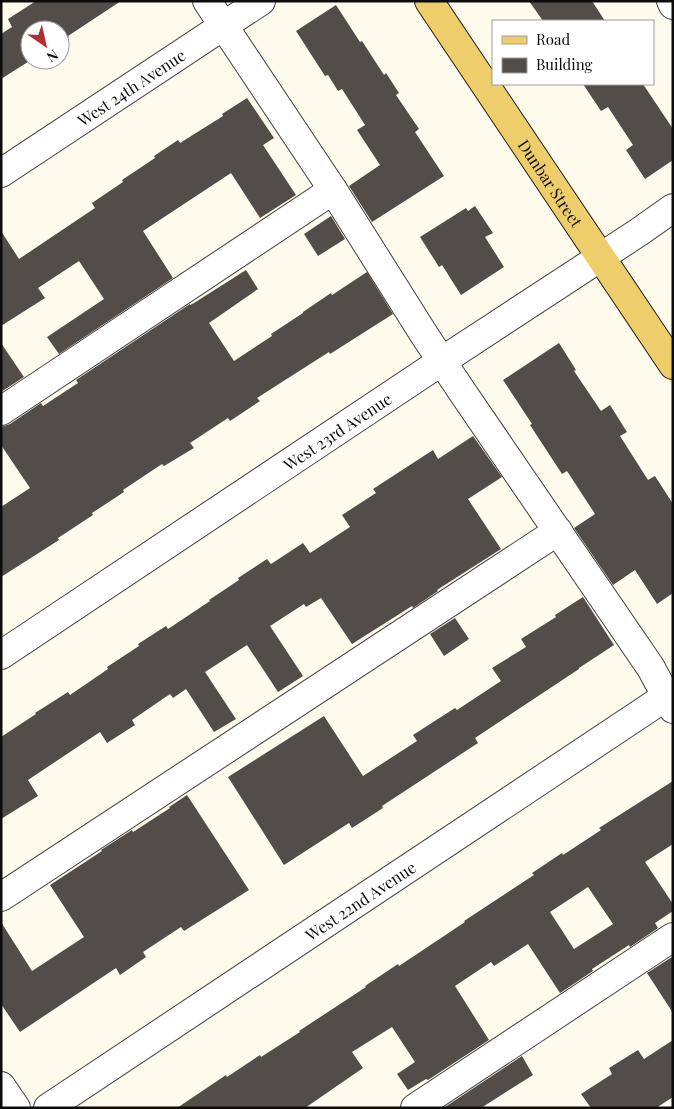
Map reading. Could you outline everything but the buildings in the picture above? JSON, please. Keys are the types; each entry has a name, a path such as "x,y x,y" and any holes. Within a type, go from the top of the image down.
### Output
{"main road":[{"name":"Dunbar Street","path":"429,1 673,365"}],"street":[{"path":"207,1 333,190 442,361 651,668 670,699"},
{"name":"West 24th Avenue","path":"1,173 260,1"},
{"path":"670,1 673,5"},
{"path":"1,412 333,190"},
{"name":"West 23rd Avenue","path":"1,655 673,208"},
{"path":"1,897 558,531"},
{"name":"West 22nd Avenue","path":"48,1108 670,699"},
{"path":"415,1108 673,936"},
{"path":"1,1086 16,1108"}]}
